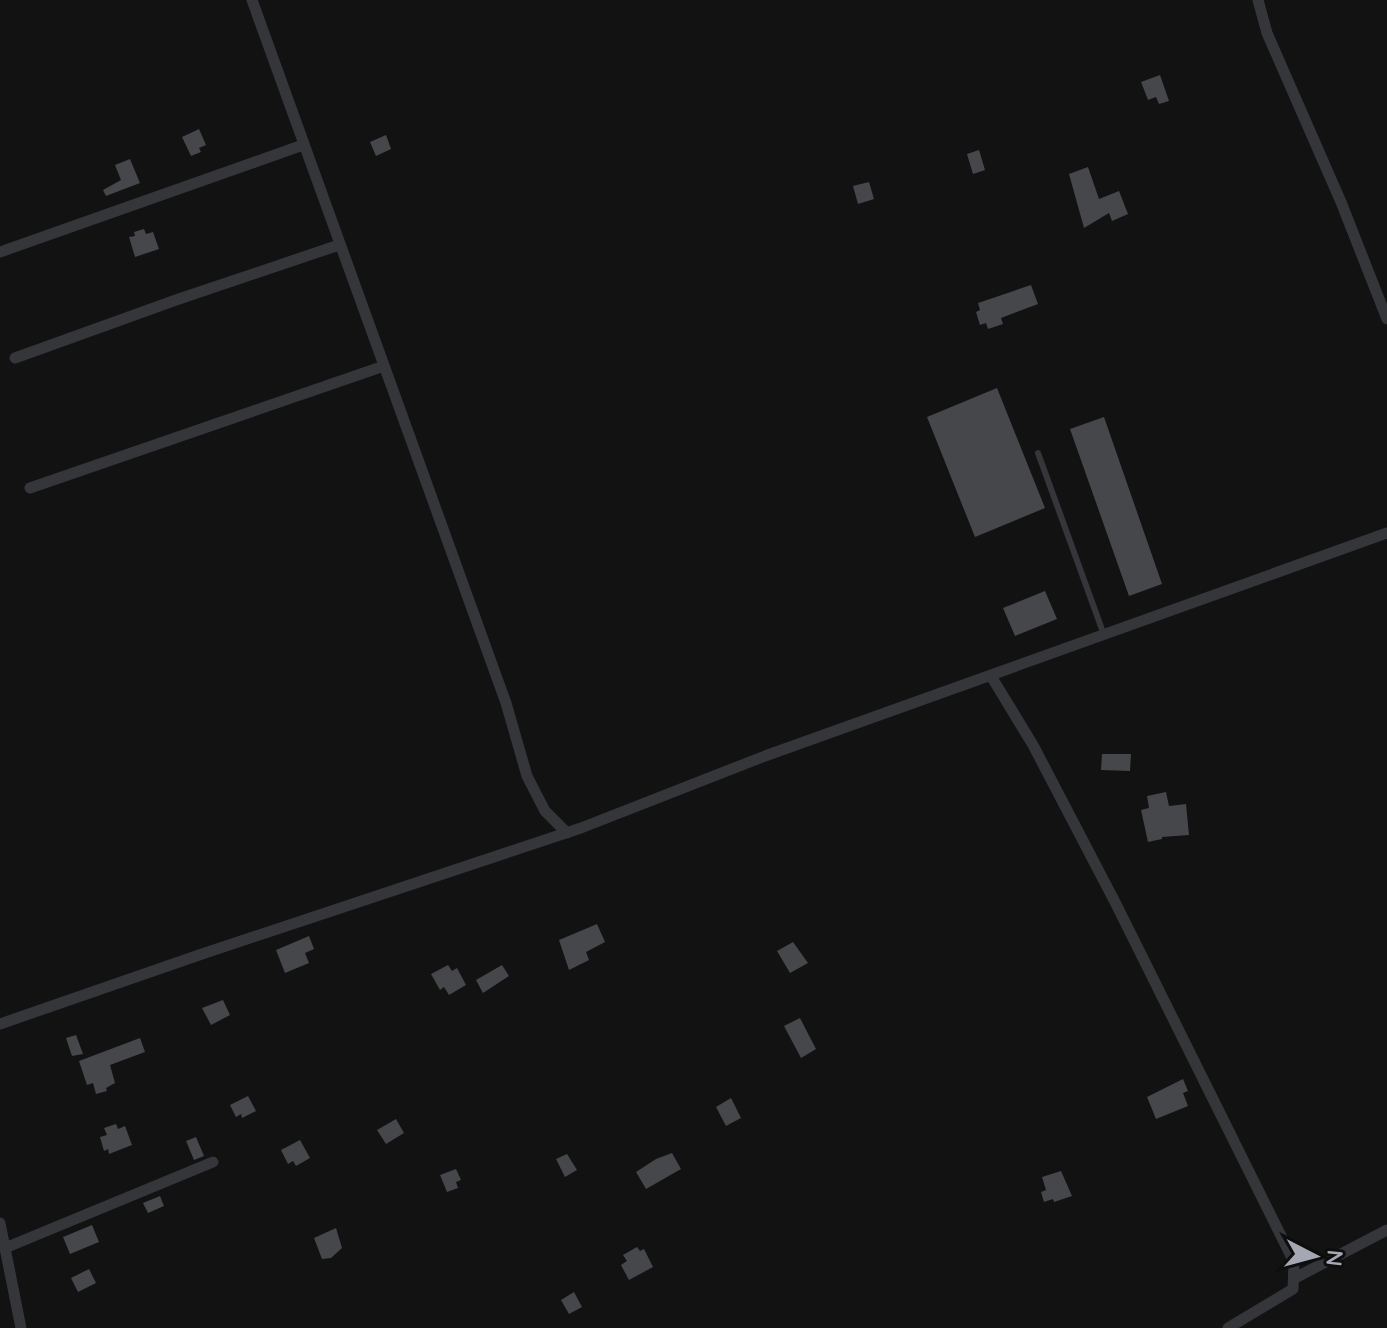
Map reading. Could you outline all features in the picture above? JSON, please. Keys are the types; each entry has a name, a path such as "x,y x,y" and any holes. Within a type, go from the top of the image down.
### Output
{"street":[{"path":"252,0 506,703 527,776 545,811 567,833"},
{"path":"1258,0 1267,33 1341,202 1387,319"},
{"path":"0,252 303,145"},
{"path":"15,358 339,245"},
{"path":"30,488 384,366"},
{"path":"0,1024 274,929 567,833 765,756 1387,533"},
{"path":"991,676 1033,745 1294,1262 1293,1289 1228,1328"},
{"path":"5,1248 213,1162"},
{"path":"0,1223 21,1328"},
{"path":"1295,1278 1387,1230"}],"lane":[{"path":"1038,453 1104,635"}],"building":[{"path":"1160,75 1169,101 1159,104 1156,97 1148,100 1141,82"},
{"path":"199,129 206,145 199,148 201,152 191,156 182,137"},
{"path":"386,135 391,149 376,156 370,142"},
{"path":"979,150 985,170 973,174 967,154"},
{"path":"130,159 140,183 106,196 103,190 121,180 115,165"},
{"path":"1088,167 1099,199 1119,191 1128,214 1112,221 1109,213 1084,228 1069,174"},
{"path":"869,182 874,199 858,204 853,186"},
{"path":"144,229 146,234 153,232 159,249 135,257 129,237"},
{"path":"1031,285 1038,304 1001,318 1003,324 988,329 986,323 980,325 976,312 980,310 978,303"},
{"path":"997,388 1045,508 975,537 927,417"},
{"path":"1104,417 1162,584 1129,596 1070,429"},
{"path":"1045,591 1057,619 1015,636 1003,608"},
{"path":"1102,754 1131,754 1130,771 1101,770"},
{"path":"1166,792 1169,806 1186,804 1189,835 1162,837 1148,842 1141,810 1149,808 1147,796"},
{"path":"597,924 605,942 586,952 589,960 569,970 559,940"},
{"path":"309,936 314,949 305,953 309,963 285,973 276,950"},
{"path":"793,942 808,963 790,973 777,951"},
{"path":"448,965 452,971 457,968 466,985 449,995 444,987 440,990 431,974"},
{"path":"502,965 509,976 483,993 476,980"},
{"path":"223,1000 230,1015 211,1025 202,1008"},
{"path":"800,1018 816,1049 801,1058 784,1026"},
{"path":"76,1035 83,1054 72,1056 66,1038"},
{"path":"140,1038 145,1052 110,1065 115,1083 106,1088 107,1091 96,1094 93,1083 87,1085 79,1061"},
{"path":"1183,1079 1188,1091 1183,1093 1188,1106 1156,1119 1147,1097"},
{"path":"248,1096 256,1111 242,1118 241,1114 236,1117 230,1105"},
{"path":"731,1098 741,1118 726,1126 716,1107"},
{"path":"396,1119 404,1133 386,1144 377,1130"},
{"path":"116,1124 118,1129 125,1126 132,1145 109,1154 108,1149 104,1151 100,1137 107,1135 104,1128"},
{"path":"196,1137 204,1156 194,1160 186,1141"},
{"path":"300,1140 310,1158 296,1166 293,1161 288,1164 281,1150"},
{"path":"672,1153 681,1169 646,1189 636,1172"},
{"path":"567,1154 577,1170 565,1177 556,1159"},
{"path":"456,1169 461,1180 456,1182 458,1188 447,1192 440,1175"},
{"path":"1061,1171 1072,1196 1044,1202 1041,1192 1046,1190 1042,1177"},
{"path":"160,1196 164,1206 148,1213 143,1203"},
{"path":"92,1225 99,1242 70,1254 63,1237"},
{"path":"336,1228 342,1248 331,1258 322,1259 314,1238"},
{"path":"637,1247 640,1251 644,1249 653,1267 629,1280 621,1265 627,1261 623,1255"},
{"path":"89,1269 96,1283 78,1292 71,1278"},
{"path":"574,1292 582,1307 569,1314 561,1300"}]}
